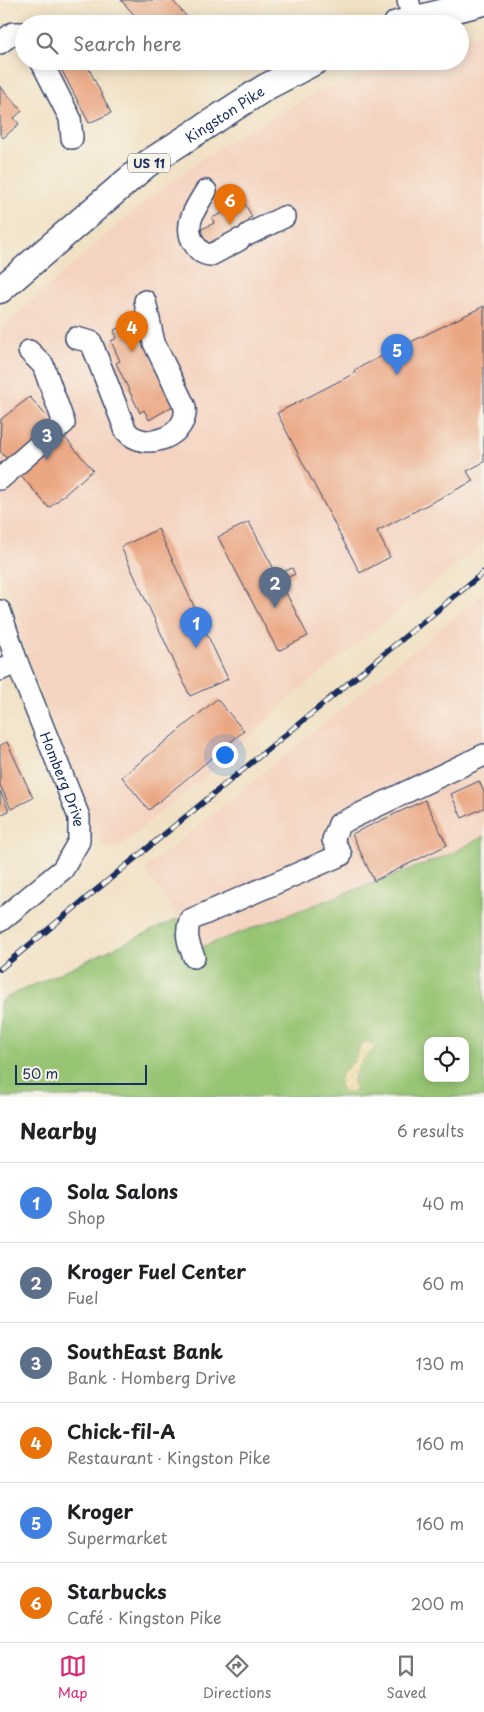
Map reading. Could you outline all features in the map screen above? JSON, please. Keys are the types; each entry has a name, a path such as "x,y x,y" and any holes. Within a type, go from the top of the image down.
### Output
{"main road":[{"path":"406,14 484,2"},
{"name":"Kingston Pike","path":"0,290 147,164 266,87 299,70"}],"street":[{"path":"0,43 15,33"},
{"path":"46,70 70,118 72,138"},
{"path":"206,191 190,223 189,231 193,242 199,250 211,255 284,216"},
{"path":"76,338 91,342 126,431 132,438 140,442 148,442 174,432 181,426 186,416 186,407 154,343 145,301"},
{"path":"0,479 64,423 43,365 29,351"},
{"name":"Homberg Drive","path":"0,611 8,666 79,818 79,841 63,869 0,920"},
{"path":"194,957 188,943 186,931 190,920 341,855 333,840 339,824 484,755"}],"shaded area":[{"path":"484,32 484,543 287,700 229,757 118,847 106,848 98,838 90,838 88,816 17,628 20,623 13,599 0,569 0,329 147,199 226,142 316,93 373,70 469,70 469,36"},
{"path":"484,593 484,836 451,854 199,948 145,869"}],"green space":[{"path":"484,836 484,1097 0,1097 0,1002 5,998 177,919 199,948 451,854"}],"sand":[{"path":"367,1041 375,1047 362,1062 355,1074 354,1086 357,1091 345,1092 339,1085 341,1074 353,1062 361,1044"}],"building":[{"path":"121,0 172,0 185,15 134,15"},
{"path":"62,70 90,70 111,113 89,123"},
{"path":"0,86 22,111 14,118 19,124 3,138 0,134"},
{"path":"244,202 252,217 248,219 252,228 210,248 200,230 214,223 212,218"},
{"path":"484,306 484,462 467,471 473,481 377,531 390,557 360,573 277,413 355,373 354,370"},
{"path":"126,325 129,331 138,326 173,406 149,420 144,410 140,413 116,363 120,361 111,341 117,338 114,330"},
{"path":"30,397 93,470 49,508 0,451 1,419"},
{"path":"249,522 277,575 292,568 295,574 280,581 308,636 278,651 218,537"},
{"path":"158,529 228,679 190,696 121,547"},
{"path":"217,699 244,731 149,810 122,777"},
{"path":"7,742 33,798 11,809 0,785 0,745"},
{"path":"479,781 484,792 484,808 462,818 451,794"},
{"path":"0,791 9,811 0,815"},
{"path":"425,800 447,845 374,881 352,834"}],"railway":[{"path":"0,969 484,572"}],"place":[{"name":"Starbucks","path":"230,225"},
{"name":"Chick-fil-A","path":"132,352"},
{"name":"Kroger","path":"397,375"},
{"name":"SouthEast Bank","path":"47,460"},
{"name":"Kroger Fuel Center","path":"275,608"},
{"name":"Sola Salons","path":"196,648"}]}
